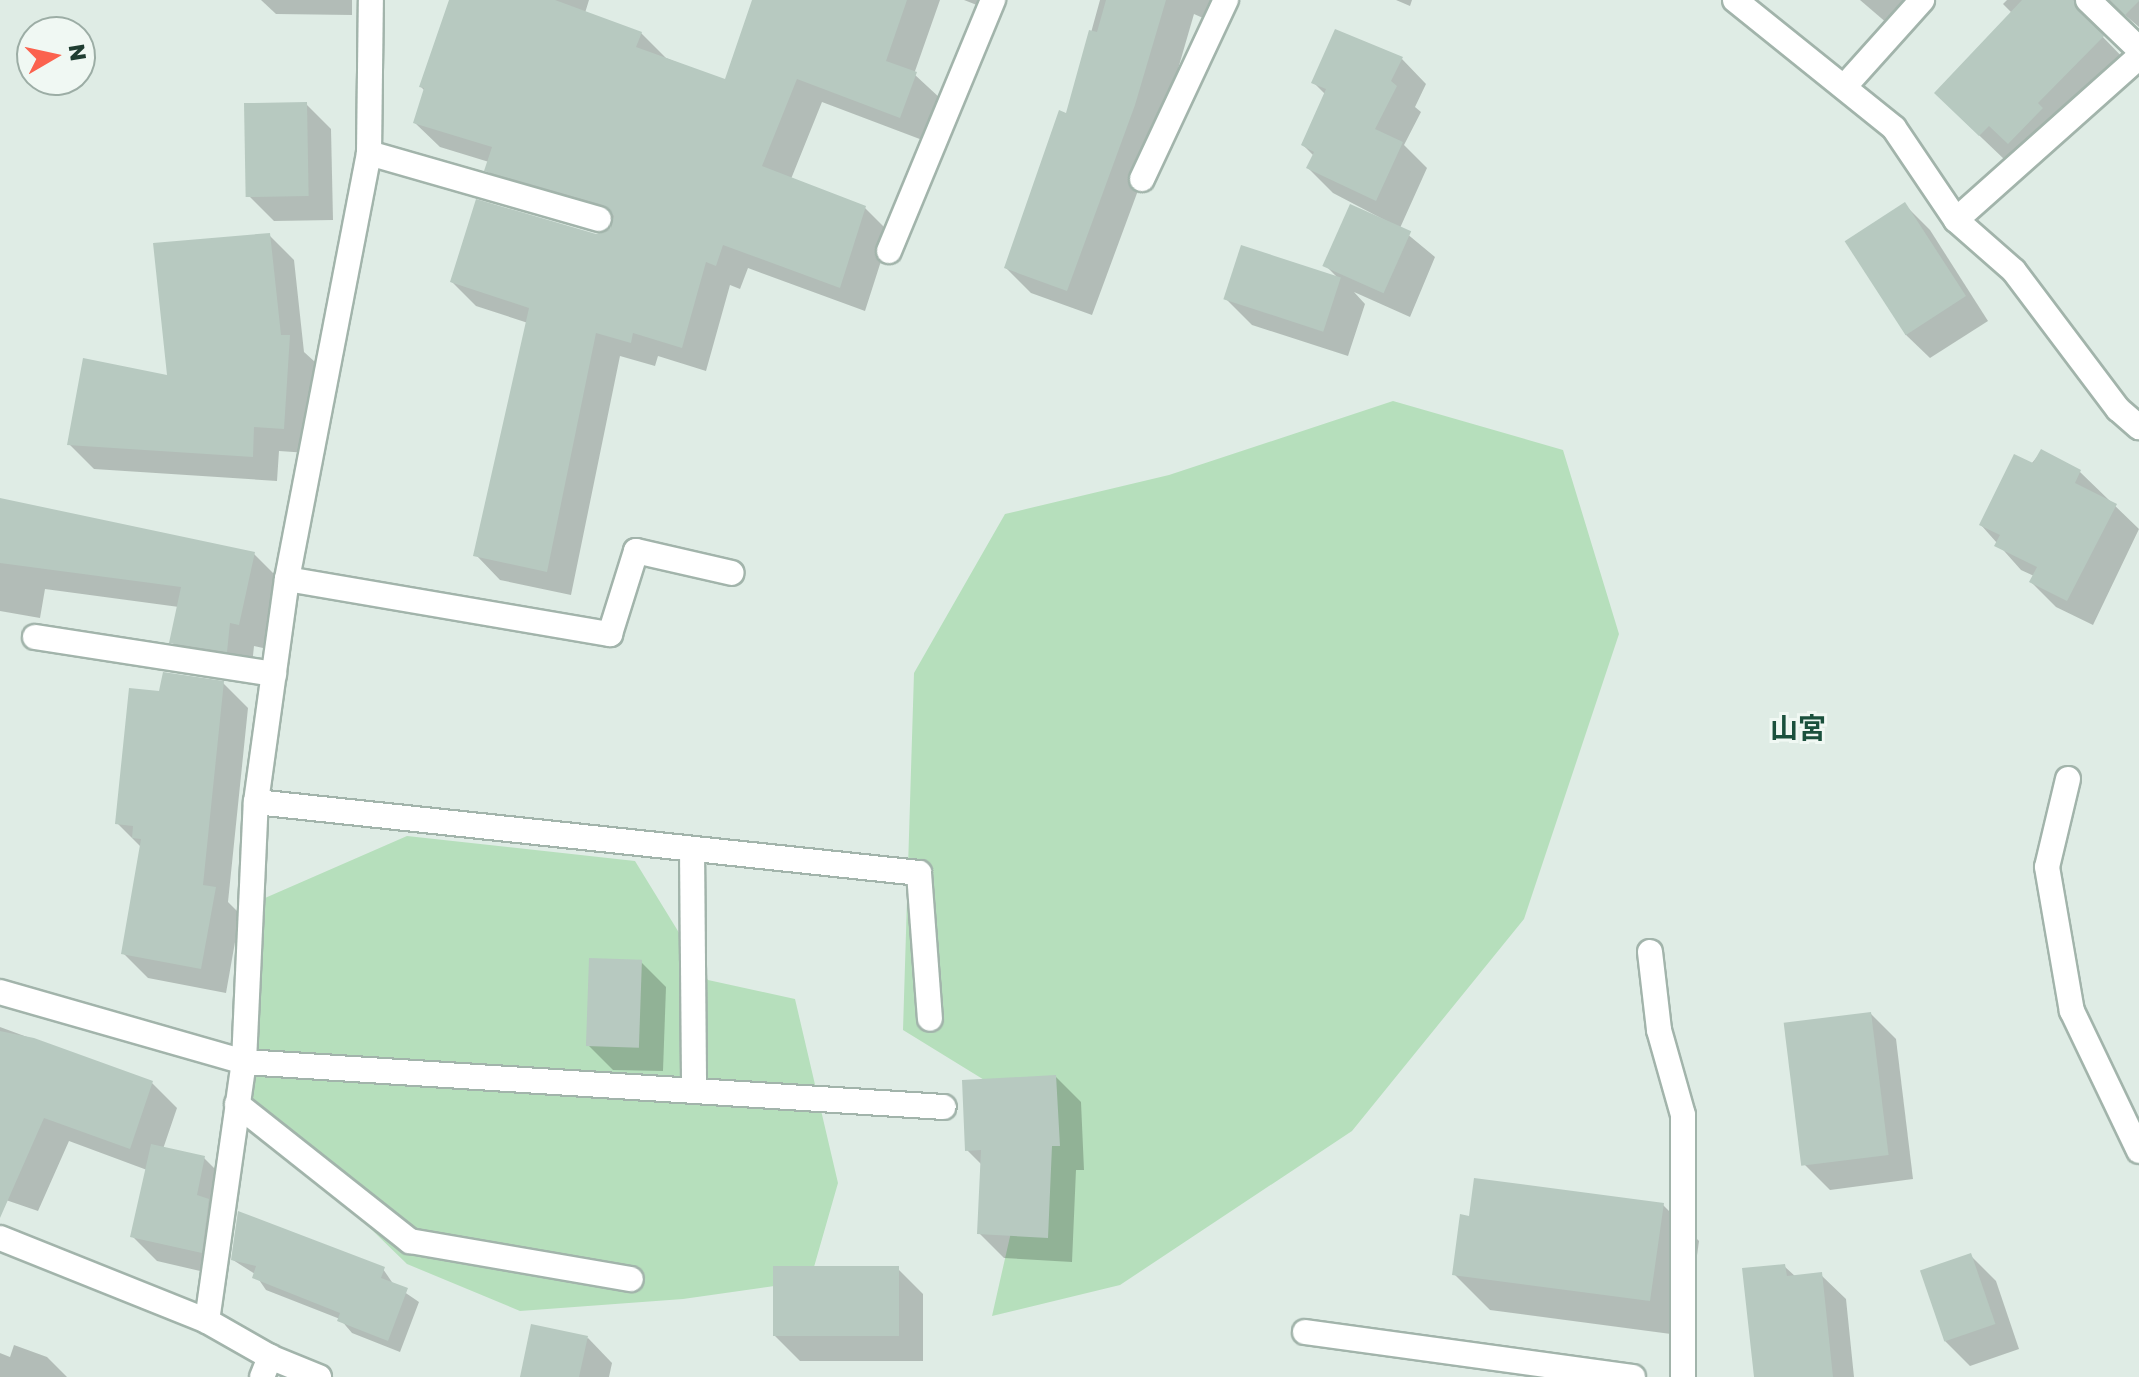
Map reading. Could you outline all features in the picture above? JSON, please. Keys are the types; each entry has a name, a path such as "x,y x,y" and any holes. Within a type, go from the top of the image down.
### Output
{"street":[{"path":"207,1321 244,1062 256,802 287,579 369,153 371,0"},
{"path":"889,251 993,0"},
{"path":"1142,179 1226,0"},
{"path":"1735,0 1894,128 1956,220 2014,271 2118,409 2139,427"},
{"path":"1844,87 1922,0"},
{"path":"2088,0 2139,49"},
{"path":"1956,220 2139,57"},
{"path":"369,153 599,219"},
{"path":"287,579 610,634 636,551 732,573"},
{"path":"35,637 274,674"},
{"path":"2068,779 2047,867 2072,1011 2139,1151"},
{"path":"256,802 919,873 930,1019"},
{"path":"692,849 694,1091"},
{"path":"1650,952 1659,1030 1683,1115 1683,1377"},
{"path":"0,992 244,1062 944,1107"},
{"path":"237,1104 410,1241 631,1279"},
{"path":"0,1238 207,1321 266,1367 319,1377"},
{"path":"1305,1332 1633,1377"}],"green space":[{"path":"1393,401 1563,450 1619,634 1524,919 1352,1131 1120,1285 992,1316 1038,1113 903,1030 914,673 1005,514 1169,475"},
{"path":"407,836 635,861 708,980 795,999 838,1183 810,1281 683,1299 520,1311 407,1264 301,1161 246,1118 265,898"}],"building":[{"path":"449,0 555,0 642,32 636,47 725,79 752,0 907,0 886,61 917,72 900,118 797,79 762,166 866,206 840,288 723,245 716,266 706,262 682,348 633,333 631,343 596,333 547,572 473,556 529,308 450,282 476,199 596,234 610,229 614,216 603,205 484,171 492,147 413,123 424,88 419,87"},
{"path":"1106,0 1166,0 1135,105 1067,291 1004,268 1059,110 1066,113 1089,30 1097,32"},
{"path":"2022,0 2073,0 2104,36 2038,103 2043,108 2008,144 1989,126 1979,136 1934,93"},
{"path":"2110,0 2139,0 2139,1 2125,15"},
{"path":"1335,29 1403,57 1391,81 1397,86 1375,129 1403,142 1376,201 1306,168 1314,152 1301,145 1326,89 1311,83"},
{"path":"307,102 309,196 246,197 244,103"},
{"path":"1905,202 1966,296 1906,335 1845,241"},
{"path":"1350,204 1411,231 1384,293 1322,266"},
{"path":"270,233 281,335 290,335 284,429 254,427 253,457 67,445 83,358 167,375 153,243"},
{"path":"1241,245 1341,277 1323,332 1223,299"},
{"path":"2041,449 2081,470 2075,483 2117,504 2067,601 2029,582 2037,567 1994,546 2000,535 1979,525 2014,454 2033,463"},
{"path":"0,498 255,552 239,625 230,623 227,652 169,643 181,587 0,563"},
{"path":"163,672 224,681 203,885 216,887 201,969 121,954 141,839 132,838 133,826 115,824 129,688 159,691"},
{"path":"589,958 642,960 639,1048 586,1046"},
{"path":"1871,1012 1889,1155 1801,1166 1784,1023"},
{"path":"0,1031 34,1038 153,1081 130,1149 44,1118 0,1218"},
{"path":"1056,1075 1060,1146 1052,1146 1048,1238 977,1234 981,1150 965,1151 962,1080"},
{"path":"151,1144 205,1156 197,1195 209,1199 202,1253 130,1237"},
{"path":"1474,1178 1664,1203 1650,1301 1452,1275 1460,1214 1469,1216"},
{"path":"238,1211 385,1267 381,1278 408,1288 388,1341 337,1321 340,1313 252,1278 256,1266 231,1260"},
{"path":"1971,1253 1995,1324 1944,1341 1920,1271"},
{"path":"1785,1264 1787,1276 1822,1272 1833,1377 1754,1377 1742,1268"},
{"path":"773,1266 899,1266 899,1336 773,1336"},
{"path":"531,1324 588,1336 579,1377 520,1377"}],"district":[{"name":"山宮","path":"1798,728"}]}
